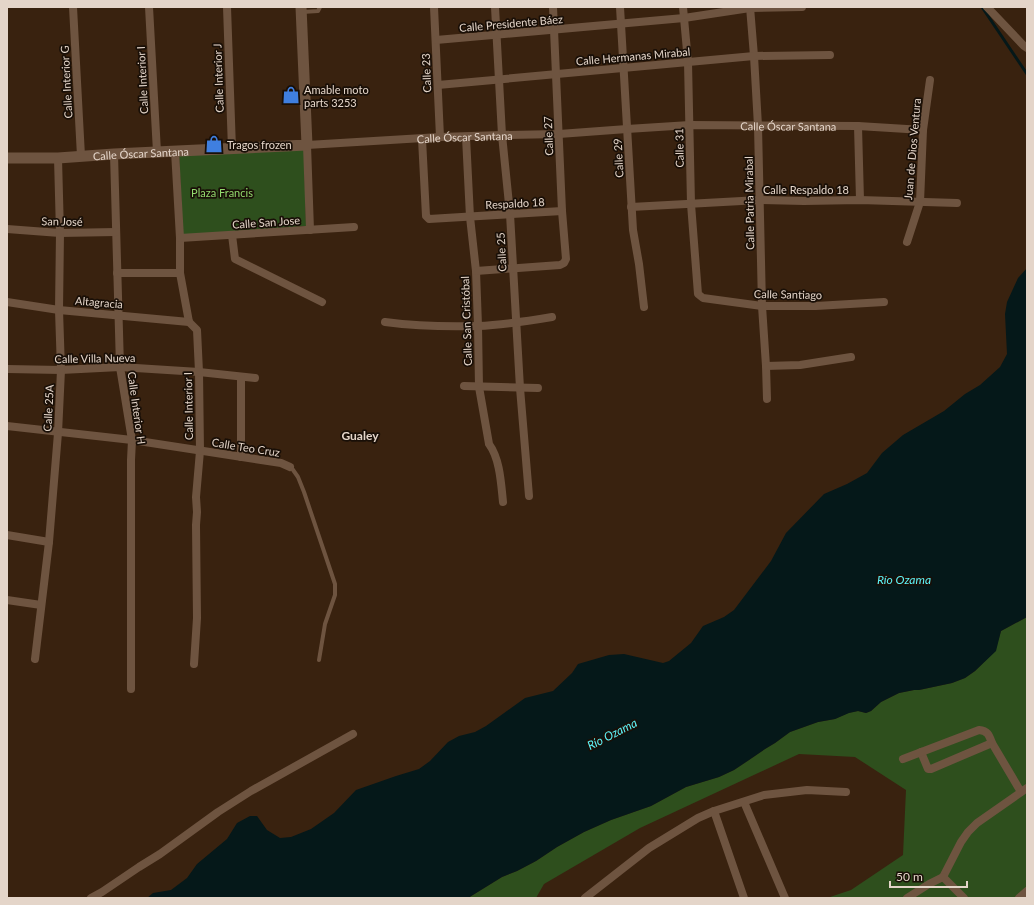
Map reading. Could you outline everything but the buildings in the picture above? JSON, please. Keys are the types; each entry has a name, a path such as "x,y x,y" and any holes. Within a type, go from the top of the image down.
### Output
{"street":[{"name":"Calle Interior G","path":"73,7 81,156"},
{"name":"Calle Interior I","path":"149,7 157,152"},
{"name":"Calle Interior J","path":"227,7 232,148"},
{"name":"Calle 23","path":"434,7 440,137"},
{"name":"Calle 25","path":"495,7 502,135 510,214 520,388 529,496"},
{"name":"Calle 27","path":"513,268 560,265 564,263 566,259 562,211 553,7"},
{"name":"Calle 29","path":"620,7 632,230 639,264 644,307"},
{"name":"Calle 31","path":"683,7 688,62 691,204 697,289"},
{"name":"Calle Presidente Báez","path":"436,40 684,18 750,8 802,7"},
{"path":"987,7 1027,48"},
{"name":"Calle Patria Mirabal","path":"750,8 758,126 762,306 767,399"},
{"path":"302,10 310,230"},
{"name":"Calle Hermanas Mirabal","path":"438,85 754,56 830,56"},
{"name":"Juan de Dios Ventura","path":"907,242 920,202 923,130 930,80"},
{"name":"Calle Óscar Santana","path":"7,158 58,158 440,137 559,134 690,125 858,126 923,130"},
{"path":"858,126 860,200"},
{"name":"Calle San Cristóbal","path":"466,137 470,217 476,271 479,386 489,444 493,449 500,475 503,502"},
{"name":"Respaldo 18","path":"422,139 426,216 429,219 562,211"},
{"name":"Calle Interior I","path":"175,151 180,238 180,274 189,322 197,330 199,372 200,451 196,497 196,618 194,664"},
{"name":"Calle Interior H","path":"114,154 120,367 132,440 131,689"},
{"name":"Calle 25A","path":"35,659 49,542 58,433 61,370 58,158"},
{"name":"Calle Respaldo 18","path":"631,207 760,200 860,200 957,203"},
{"name":"Calle San Jose","path":"180,238 354,227"},
{"name":"San José","path":"7,229 60,233 116,232"},
{"path":"232,235 235,259 322,302"},
{"path":"476,271 513,268"},
{"path":"117,273 180,274"},
{"name":"Calle Santiago","path":"697,289 698,294 703,298 762,306 816,306 884,302"},
{"name":"Altagracia","path":"7,302 59,310 189,322"},
{"path":"385,322 407,325 478,326 552,318"},
{"path":"766,366 800,365 851,357"},
{"name":"Calle Villa Nueva","path":"7,369 61,370 120,367 199,372 255,378"},
{"path":"241,377 241,457"},
{"path":"464,386 538,388"},
{"name":"Calle Teo Cruz","path":"7,426 58,433 132,440 282,463 290,467"},
{"path":"7,535 49,542"},
{"path":"7,600 41,606"},
{"path":"903,759 979,730 984,731 988,734 1024,790 977,823 968,832 961,842 943,877 907,898"},
{"path":"91,898 160,854 251,790 353,734"},
{"path":"921,752 928,769 931,769 992,742"},
{"path":"585,898 649,848 698,818 714,811 764,795 807,790 846,792"},
{"path":"744,802 785,898"},
{"path":"714,811 744,898"},
{"path":"943,877 964,898"},
{"path":"1019,898 1027,891"}],"lane":[{"path":"302,10 316,12 320,7"},
{"path":"290,467 298,477 304,492 335,584 335,595 325,624 319,660"}],"green space":[{"name":"Plaza Francis","path":"304,149 306,226 183,235 179,154"},
{"path":"1027,617 1027,898 827,898 851,890 903,855 906,790 855,757 799,754 640,828 544,884 536,898 468,898 502,877 536,861 584,832 611,820 651,806 686,787 719,777 734,770 790,732 818,722 835,719 848,713 858,711 866,713 871,711 881,702 899,693 952,683 965,678 975,671 995,651 1001,631"}],"water":[{"name":"Río Ozama","path":"1027,268 1027,617 1001,631 996,651 975,671 965,678 952,683 899,693 881,702 871,711 866,713 858,711 849,713 835,719 818,722 790,732 734,770 719,777 686,787 651,806 611,820 584,832 536,861 502,877 468,898 147,898 153,893 171,890 187,878 197,864 227,839 237,823 250,816 257,816 267,830 280,838 291,837 311,829 334,813 356,790 419,769 430,761 448,742 459,736 475,732 486,726 525,698 553,691 572,673 578,664 609,655 624,654 663,663 669,661 691,643 703,626 724,617 734,610 771,561 786,533 824,494 867,473 882,453 903,435 944,411 965,394 980,385 1000,367 1007,354 1005,314 1007,302 1018,278"}],"waterway":[{"path":"982,7 1027,74"}],"place":[{"name":"Amable moto parts 3253","path":"291,95"},
{"name":"Tragos frozen","path":"214,144"}],"district":[{"name":"Gualey","path":"360,435"}]}
